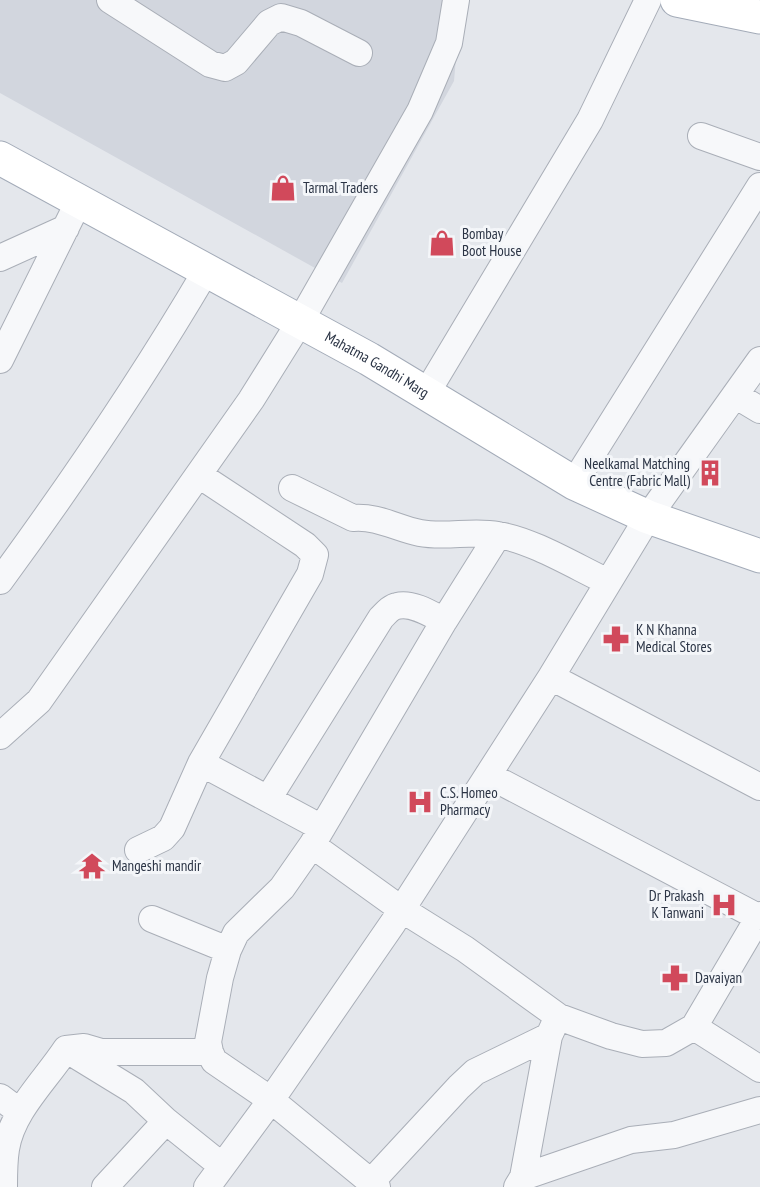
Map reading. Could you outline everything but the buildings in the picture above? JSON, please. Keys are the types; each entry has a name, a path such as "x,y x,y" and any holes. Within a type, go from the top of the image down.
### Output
{"main road":[{"path":"677,0 760,17"},
{"name":"Mahatma Gandhi Marg","path":"0,158 73,214 206,271 301,320 574,483 648,517 760,556"}],"street":[{"path":"110,0 210,64 225,68 236,62 269,22 280,17 301,23 359,53"},
{"path":"0,736 39,701 251,400 301,320 420,111 449,43 456,0"},
{"path":"426,394 590,120 648,0"},
{"path":"701,136 760,157"},
{"path":"574,483 760,186"},
{"path":"0,258 73,214"},
{"path":"0,360 73,214"},
{"path":"0,580 102,438 206,271"},
{"path":"207,1187 271,1100 401,909 551,677 648,517 760,360"},
{"path":"735,395 760,410"},
{"path":"138,850 163,838 171,828 201,763 310,574 315,555 305,545 199,475"},
{"path":"292,488 353,518 379,519 419,533 443,536 472,533 498,535 522,542 608,582"},
{"path":"498,535 444,621 317,836 282,888 236,933 228,950 208,1042 214,1061 271,1100 374,1185 459,1087 475,1072 554,1027"},
{"path":"268,799 381,618 399,605 425,611 444,621"},
{"path":"551,677 760,787"},
{"path":"201,763 268,799 317,836 401,909 465,949 554,1027 611,1036 642,1044 666,1043 694,1027 759,916 488,775"},
{"path":"152,919 228,950"},
{"path":"520,1182 554,1027"},
{"path":"694,1027 760,1069"},
{"path":"68,1040 101,1052 210,1052"},
{"path":"68,1040 103,1070 134,1091 166,1121 222,1166"},
{"path":"4,1187 5,1150 9,1134 20,1112 68,1040"},
{"path":"0,1097 20,1112"},
{"path":"520,1182 631,1140 674,1135 760,1110"},
{"path":"105,1187 166,1121"}],"shaded area":[{"name":"Tarmal Traders","path":"0,0 461,0 454,81 342,283 0,93"}],"place":[{"name":"Tarmal Traders","path":"283,188"},
{"name":"Bombay Boot House","path":"442,243"},
{"name":"Neelkamal Matching Centre (Fabric Mall)","path":"710,473"},
{"name":"K N Khanna Medical Stores","path":"616,639"},
{"name":"C.S. Homeo Pharmacy","path":"420,802"},
{"name":"Mangeshi mandir","path":"92,866"},
{"name":"Dr Prakash K Tanwani","path":"724,905"},
{"name":"Davaiyan","path":"675,978"}]}
